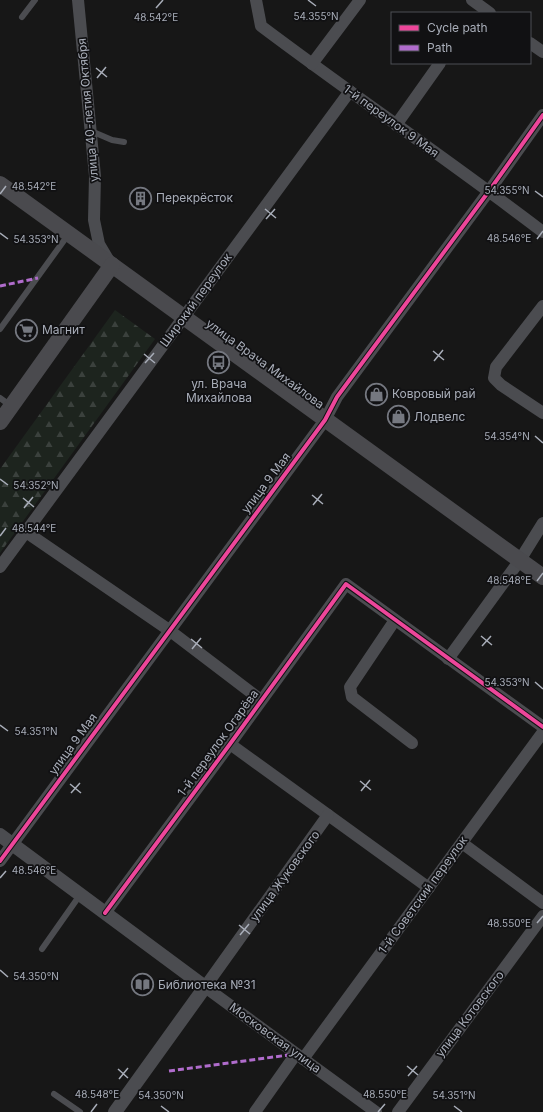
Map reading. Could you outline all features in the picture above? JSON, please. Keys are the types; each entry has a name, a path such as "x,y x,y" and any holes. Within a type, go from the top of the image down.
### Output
{"main road":[{"name":"улица Врача Михайлова","path":"0,184 543,577"},
{"path":"0,422 6,402 112,265"}],"street":[{"name":"улица 40-летия Октября","path":"78,0 95,176 94,220 99,244 112,265"},
{"name":"1-й переулок 9 Мая","path":"256,0 261,26 489,191 543,232"},
{"path":"312,64 360,0"},
{"path":"531,43 543,52"},
{"path":"396,125 439,64"},
{"name":"Широкий переулок","path":"0,567 350,91"},
{"name":"улица 9 Мая","path":"0,861 325,420 337,397 489,191 543,115"},
{"path":"543,306 496,367 494,378 501,385 543,413"},
{"path":"448,659 520,560 543,523"},
{"path":"26,532 169,630 261,700"},
{"name":"1-й переулок Огарёва","path":"105,913 346,584 395,620"},
{"path":"412,743 352,698 350,687 395,620 543,727"},
{"name":"1-й Советский переулок","path":"255,1112 429,888 543,732"},
{"path":"230,744 429,888"},
{"name":"улица Жуковского","path":"115,1112 328,815"},
{"name":"Московская улица","path":"0,835 376,1112"},
{"path":"462,843 543,903"},
{"name":"улица Котовского","path":"398,1112 543,916"}],"lane":[{"path":"22,18 35,0"},
{"path":"91,131 112,140 124,142"},
{"path":"0,329 54,257 69,234"},
{"path":"42,949 80,895"},
{"path":"54,1094 80,1112"}],"green space":[{"path":"115,310 155,339 0,553 0,469"}],"marked path":[{"path":"0,286 38,278"},
{"path":"169,1071 296,1054"}],"cycle path":[{"path":"0,861 325,420 337,397 489,191 543,115"},
{"path":"105,913 346,584 543,727"}],"place":[{"name":"Перекрёсток","path":"141,198"},
{"name":"Магнит","path":"27,330"},
{"name":"ул. Врача Михайлова","path":"219,363"},
{"name":"Ковровый рай","path":"377,394"},
{"name":"Лодвелс","path":"399,417"},
{"name":"Библиотека №31","path":"143,985"}]}
